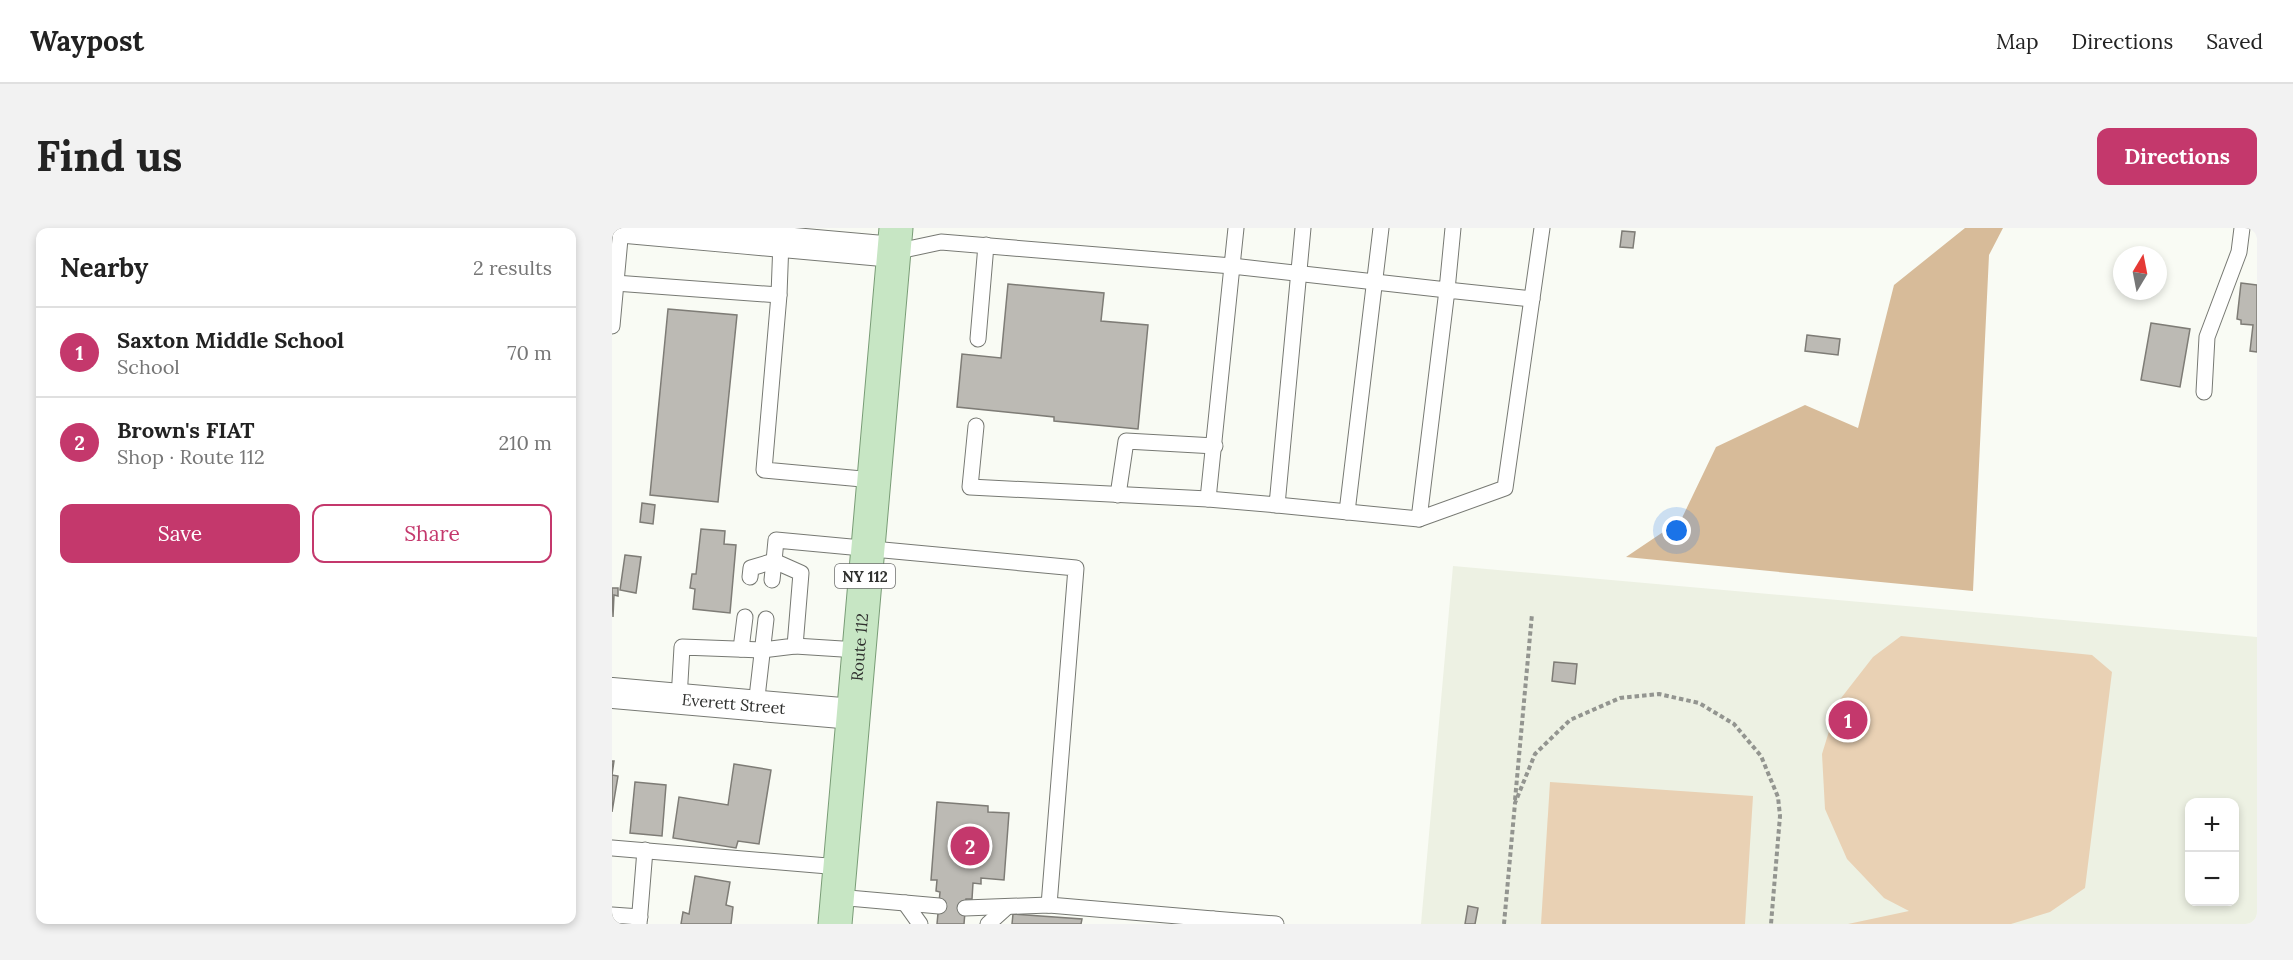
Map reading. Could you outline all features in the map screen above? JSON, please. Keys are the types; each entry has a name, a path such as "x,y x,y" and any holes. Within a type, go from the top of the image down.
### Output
{"main road":[{"name":"Route 112","path":"837,896 895,240"}],"street":[{"path":"627,228 703,231 781,241 895,240"},
{"name":"Everett Street","path":"612,693 853,714"}],"lane":[{"path":"612,326 621,228"},
{"path":"1208,499 1236,228"},
{"path":"1276,505 1304,228"},
{"path":"1347,512 1381,228"},
{"path":"1419,519 1453,228"},
{"path":"976,426 970,488 1208,499 1419,519 1505,488 1542,228"},
{"path":"2204,392 2207,337 2239,252 2242,228"},
{"path":"895,240 986,245 1232,266 1532,299"},
{"path":"781,241 779,295 764,470 873,480"},
{"path":"978,339 986,245"},
{"path":"615,283 779,295"},
{"path":"1118,495 1125,441 1215,446"},
{"path":"771,580 776,540 1076,568 1049,905"},
{"path":"750,577 751,568 774,561 801,573 795,646"},
{"path":"741,649 745,617"},
{"path":"756,706 766,619"},
{"path":"679,699 682,647 762,650 795,646 858,650"},
{"path":"612,848 645,850 837,896 939,906"},
{"path":"612,915 639,920 645,850"},
{"path":"904,903 920,924"},
{"path":"965,908 1049,905 1213,922 1276,924"},
{"path":"988,924 1007,907"}],"path":[{"path":"1504,924 1532,614"},
{"path":"1515,803 1535,754 1570,720 1620,698 1659,694 1699,703 1734,724 1761,756 1778,797 1780,816 1771,924"}],"shaded area":[{"path":"1965,228 2003,228 1989,255 1973,591 1626,557 1681,520 1716,447 1805,405 1858,428 1894,285"},
{"path":"1453,566 2257,637 2257,924 1421,924"},
{"path":"1901,636 2092,655 2112,672 2085,888 2050,912 2011,924 1848,924 1909,911 1884,898 1847,859 1825,809 1822,754 1838,702 1873,657"},
{"path":"1550,782 1753,796 1745,924 1541,924"}],"building":[{"path":"1622,231 1635,232 1633,248 1620,247"},
{"path":"2241,283 2257,285 2257,352 2250,351 2253,325 2241,324 2241,320 2237,319"},
{"path":"1008,284 1104,293 1101,321 1148,325 1138,429 1054,421 1054,417 957,407 962,354 1001,358"},
{"path":"668,309 737,315 718,502 650,495"},
{"path":"2151,323 2190,329 2180,387 2141,380"},
{"path":"1807,335 1840,339 1838,355 1805,351"},
{"path":"642,503 655,505 653,524 640,522"},
{"path":"701,529 725,531 724,544 736,545 730,613 693,609 695,589 690,588 692,574 696,574"},
{"path":"625,555 641,557 636,593 620,590"},
{"path":"612,588 618,588 618,596 614,595 613,617"},
{"path":"1554,662 1577,664 1575,684 1552,681"},
{"path":"734,764 771,770 759,844 738,841 736,848 673,838 679,797 728,805"},
{"path":"612,775 618,776 612,812"},
{"path":"635,782 666,785 662,836 630,833"},
{"path":"937,802 988,806 988,812 1009,813 1004,880 981,878 981,884 973,883 972,899 966,899 964,924 937,924 940,892 936,891 937,880 931,880"},
{"path":"695,876 730,882 726,905 733,907 731,924 681,924 683,912 689,914"},
{"path":"1468,906 1478,908 1475,924 1465,924"},
{"path":"1013,914 1082,919 1081,924 1012,924"}],"place":[{"name":"Saxton Middle School","path":"1848,720"},
{"name":"Brown's FIAT","path":"970,846"}]}
